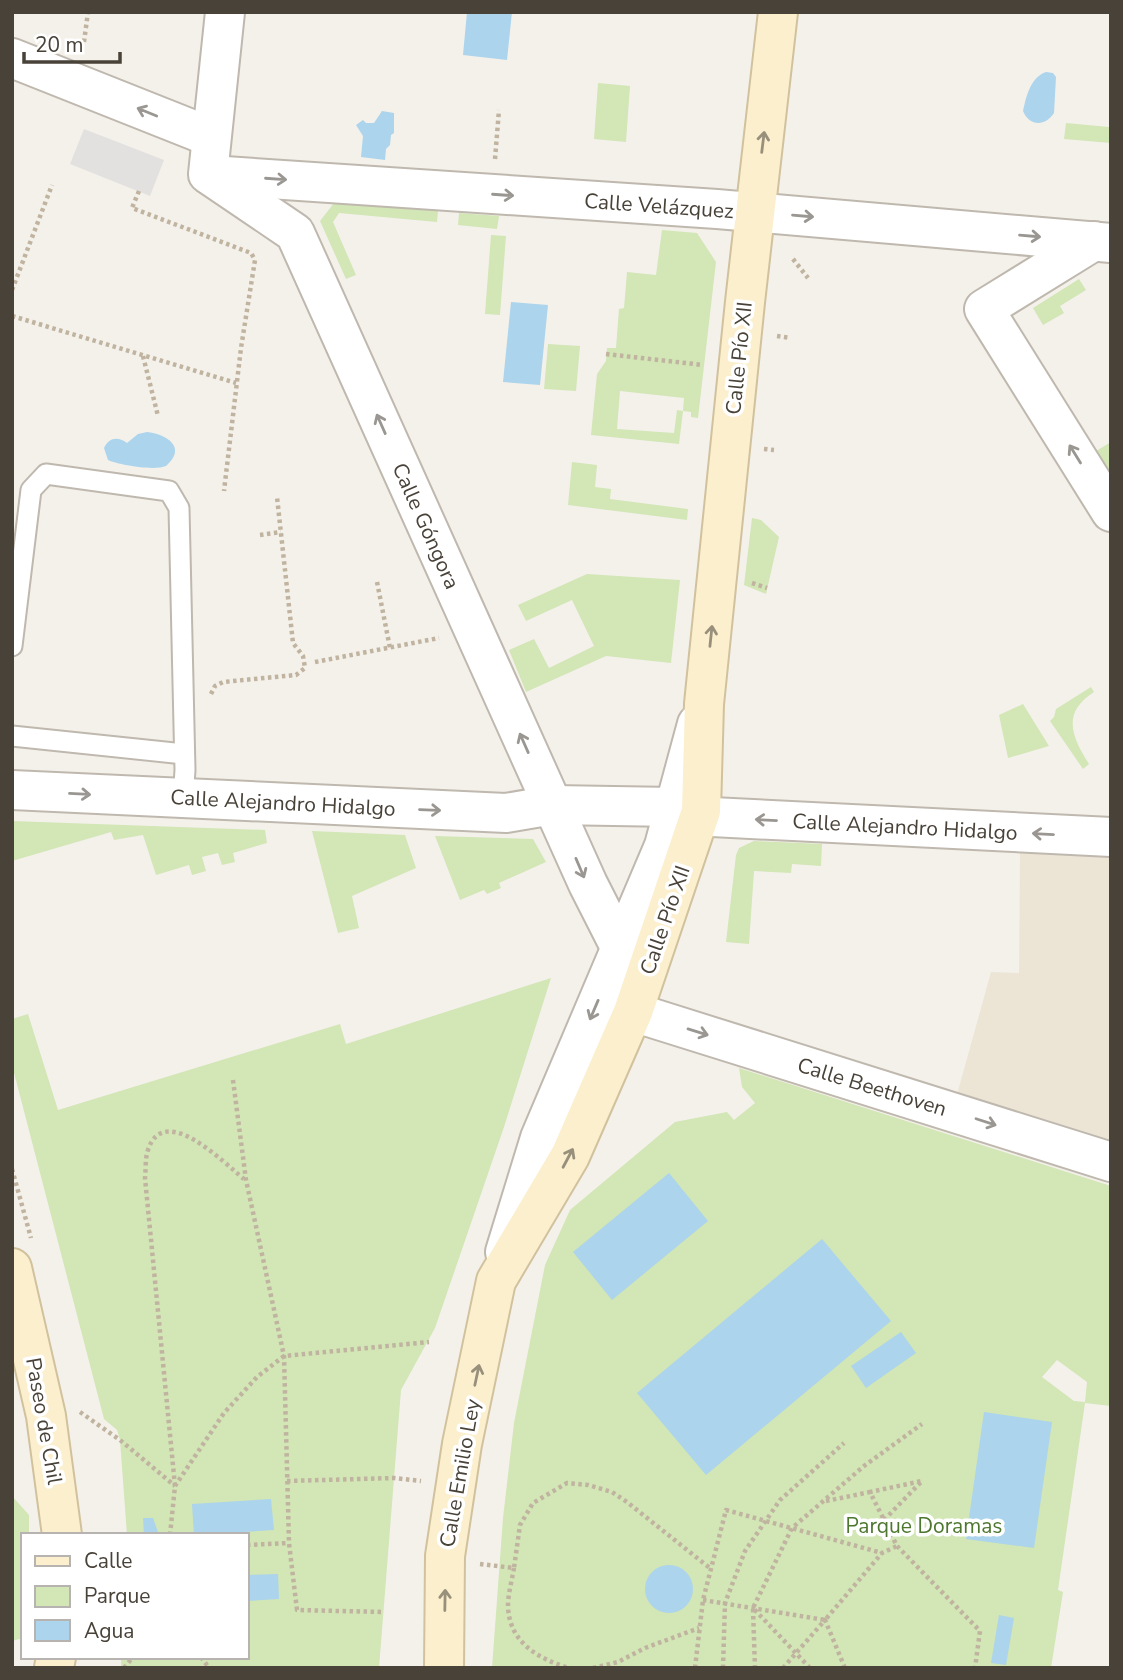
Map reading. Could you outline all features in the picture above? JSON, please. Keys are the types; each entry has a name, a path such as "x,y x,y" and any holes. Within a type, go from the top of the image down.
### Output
{"street":[{"path":"208,174 225,12"},
{"name":"Calle Pío XII","path":"633,1012 687,809 704,704 778,12"},
{"path":"12,58 211,137"},
{"name":"Calle Velázquez","path":"208,174 755,212 1103,242"},
{"name":"Calle Góngora","path":"208,174 295,233 587,884 620,947"},
{"path":"1103,242 984,309 1111,512"},
{"name":"Calle Alejandro Hidalgo","path":"12,790 506,813 553,805 687,809 712,817 1111,837"},
{"name":"Calle Pío XII","path":"620,947 664,846 687,809"},
{"name":"Calle Emilio Ley","path":"444,1668 445,1556 462,1444 496,1281 540,1138 620,947"},
{"name":"Calle Emilio Ley","path":"496,1281 570,1156 633,1012"},
{"name":"Calle Beethoven","path":"633,1012 1111,1162"},
{"name":"Paseo de Chil","path":"12,1268 46,1416 62,1533"}],"lane":[{"path":"12,646 31,490 46,474 169,491 179,508 183,799"},
{"path":"12,736 184,754"}],"path":[{"path":"84,42 88,12"},
{"path":"495,161 499,110"},
{"path":"12,290 52,185"},
{"path":"139,191 132,208 251,253 255,260 236,383 224,491"},
{"path":"793,258 808,278"},
{"path":"12,316 236,383"},
{"path":"773,335 790,338"},
{"path":"142,355 158,416"},
{"path":"607,355 704,365"},
{"path":"210,696 215,686 223,682 296,675 305,668 303,656 293,643 277,497"},
{"path":"260,536 281,532"},
{"path":"744,580 767,588"},
{"path":"377,582 390,648"},
{"path":"315,662 441,638"},
{"path":"233,1080 246,1180 284,1356 289,1543 297,1610 384,1612"},
{"path":"170,1533 175,1486 145,1178 148,1150 156,1138 167,1131 183,1133 246,1180"},
{"path":"175,1486 225,1413 257,1377 284,1356 429,1342"},
{"path":"755,1668 752,1608 792,1528 864,1466 922,1424"},
{"path":"120,1440 175,1486"},
{"path":"723,1668 725,1603 745,1551 780,1500 844,1443"},
{"path":"287,1481 394,1478 456,1484"},
{"path":"824,1501 922,1481 884,1520"},
{"path":"569,1668 547,1662 516,1637 508,1608 520,1525 533,1503 567,1483 588,1485 612,1492 711,1569"},
{"path":"870,1492 897,1546 980,1631 975,1668"},
{"path":"695,1668 703,1600 726,1510 882,1553"},
{"path":"248,1545 289,1543"},
{"path":"783,1668 882,1553 897,1546"},
{"path":"445,1556 468,1563 514,1568"},
{"path":"703,1600 825,1619"},
{"path":"752,1608 810,1668"},
{"path":"825,1619 845,1668"},
{"path":"593,1668 618,1662 645,1648 699,1628"}],"shaded area":[{"path":"84,129 164,160 150,196 70,164"},
{"path":"1020,853 1111,857 1111,1146 956,1098 991,972 1019,973"}],"green space":[{"path":"598,83 630,86 626,142 594,139"},
{"path":"1111,112 1111,143 1064,139 1066,123 1109,127"},
{"path":"334,203 438,211 437,222 339,213 333,222 356,275 346,279 320,221"},
{"path":"459,213 499,216 497,229 458,225"},
{"path":"662,230 697,233 716,262 698,418 691,417 691,412 683,411 679,444 591,435 597,374 606,361 607,348 616,348 619,309 624,308 627,272 656,275","holes":["620,391 684,398 683,411 677,410 674,433 617,429"]},
{"path":"491,235 506,236 500,315 485,314"},
{"path":"1079,279 1086,290 1060,306 1064,313 1043,325 1033,308"},
{"path":"548,344 580,346 576,391 544,389"},
{"path":"1111,442 1111,475 1096,451"},
{"path":"572,462 597,465 595,487 611,489 610,499 688,509 687,520 568,505"},
{"path":"752,518 761,520 779,537 766,594 744,585"},
{"path":"587,574 680,580 671,663 606,656 526,692 509,650 534,639 549,668 594,646 572,600 526,621 518,605"},
{"path":"1091,687 1094,692 1077,708 1073,717 1074,735 1089,764 1083,769 1050,721 1056,709"},
{"path":"1023,704 1049,746 1008,758 999,715"},
{"path":"12,821 265,830 267,843 233,853 235,862 222,865 218,853 202,857 206,871 192,875 189,865 156,875 143,835 114,840 111,832 12,861"},
{"path":"312,831 405,835 416,868 352,896 359,928 338,933"},
{"path":"435,836 533,839 546,862 499,883 501,888 487,894 484,890 460,900"},
{"path":"754,841 822,844 821,866 792,864 791,873 754,871 749,944 726,942 736,855 739,848"},
{"path":"551,978 504,1127 435,1328 401,1390 379,1668 121,1668 121,1659 248,1659 248,1533 127,1533 120,1440 117,1430 104,1419 12,1065 12,1019 28,1014 58,1110 340,1024 346,1044"},
{"name":"Parque Doramas","path":"739,1068 1111,1186 1111,1406 1085,1403 1058,1590 1063,1592 1051,1668 492,1668 503,1518 514,1423 545,1265 570,1210 675,1122 727,1112 734,1120 755,1103 742,1087","holes":["1057,1360 1087,1382 1085,1402 1074,1401 1042,1377"]},
{"path":"12,1496 29,1515 29,1533 21,1533 21,1639 12,1641"}],"water":[{"path":"467,12 512,12 507,60 463,55"},
{"path":"1046,72 1053,73 1056,77 1054,113 1046,121 1037,123 1029,120 1023,111 1033,83"},
{"path":"382,111 394,113 394,133 386,149 385,160 361,157 363,136 356,125 363,120 366,123 374,123"},
{"path":"511,302 548,305 540,385 503,382"},
{"path":"147,432 161,435 175,447 175,453 166,466 137,467 108,460 104,448 111,440 120,439 127,443 138,434"},
{"path":"669,1173 708,1221 612,1300 573,1252"},
{"path":"822,1239 891,1321 706,1475 637,1393"},
{"path":"901,1332 916,1353 866,1388 851,1366"},
{"path":"984,1412 1052,1422 1034,1548 966,1539"},
{"path":"271,1499 274,1530 194,1533 192,1504"},
{"path":"143,1518 153,1518 158,1533 144,1533"},
{"path":"669,1565 686,1572 693,1589 686,1606 669,1613 652,1606 645,1589 652,1572"},
{"path":"278,1574 279,1599 248,1601 248,1575"},
{"path":"999,1615 1014,1618 1006,1665 991,1663"}]}
